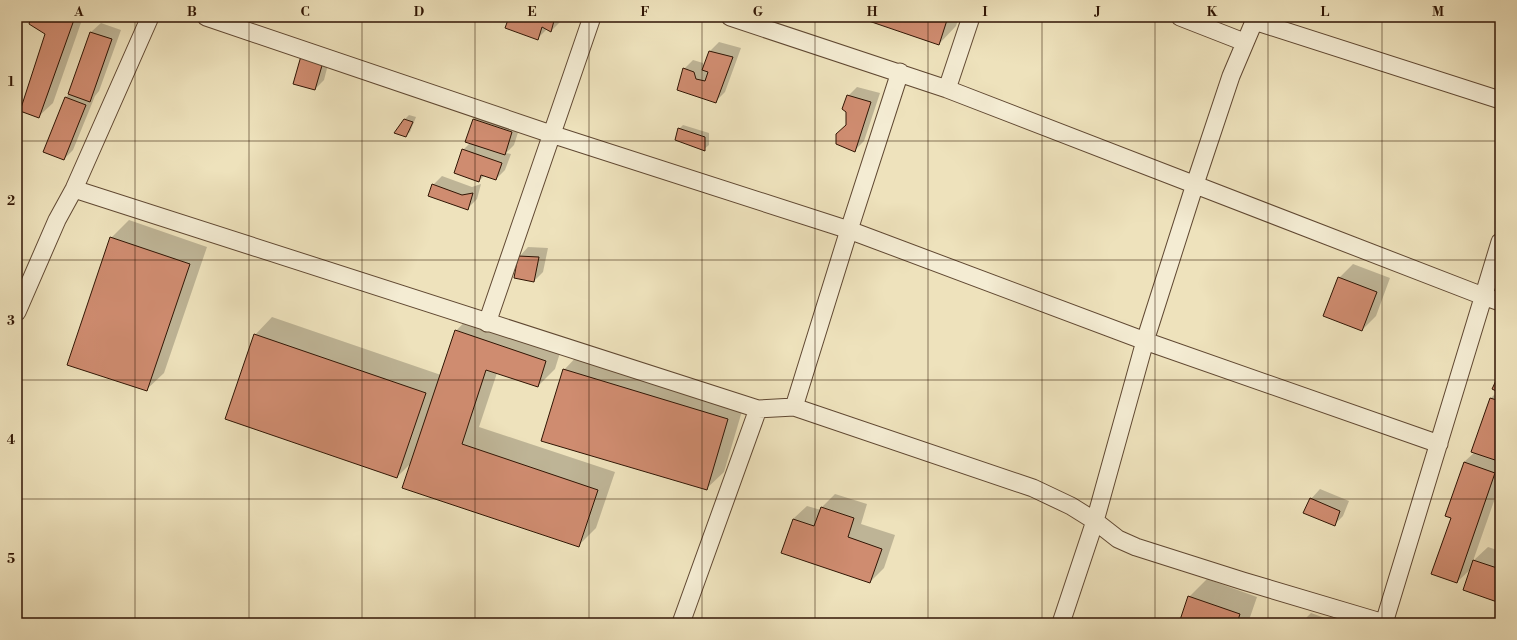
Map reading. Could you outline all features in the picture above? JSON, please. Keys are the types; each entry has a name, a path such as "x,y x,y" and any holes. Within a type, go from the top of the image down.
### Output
{"street":[{"path":"17,312 57,220 74,189 150,17"},
{"path":"206,17 551,134 849,230 1145,341 1439,444"},
{"path":"487,323 592,17"},
{"path":"733,17 947,89 1500,302"},
{"path":"947,89 971,17"},
{"path":"1180,17 1244,42"},
{"path":"1061,623 1095,521 1145,341 1195,184 1231,76 1244,42 1255,19 1500,100"},
{"path":"794,407 900,72"},
{"path":"74,189 758,409 794,407 1034,488 1071,506 1095,521 1118,539 1136,547 1384,623 1439,444 1482,296 1500,242"},
{"path":"680,623 758,409"}],"building":[{"path":"31,17 75,17 39,118 20,111 45,34 29,24"},
{"path":"509,17 555,17 551,32 542,27 538,40 505,28"},
{"path":"857,17 948,17 939,45"},
{"path":"90,32 112,39 90,102 68,94"},
{"path":"709,51 733,57 716,103 677,90 683,68 694,72 696,79 705,81 708,72 702,70"},
{"path":"301,56 323,62 315,90 293,84"},
{"path":"847,95 871,102 855,152 836,144 836,134 846,125 846,112 842,109"},
{"path":"65,97 86,105 64,160 43,152"},
{"path":"404,119 413,122 406,137 394,133"},
{"path":"473,119 512,132 505,155 465,142"},
{"path":"678,128 705,137 705,151 675,140"},
{"path":"462,149 502,163 496,180 481,175 479,182 454,173"},
{"path":"432,184 462,195 473,193 468,210 428,196"},
{"path":"110,237 190,264 147,391 67,365"},
{"path":"518,256 539,257 534,282 514,278"},
{"path":"1338,277 1377,292 1362,331 1323,316"},
{"path":"455,330 546,361 538,387 486,370 462,444 598,490 579,547 402,488"},
{"path":"254,334 426,393 397,478 225,419"},
{"path":"563,369 728,419 707,490 541,441"},
{"path":"1500,372 1500,393 1492,389"},
{"path":"1490,398 1500,401 1500,445 1495,460 1471,452"},
{"path":"1464,462 1495,473 1457,583 1431,574 1451,518 1445,516"},
{"path":"1310,498 1340,511 1335,526 1303,513"},
{"path":"821,507 854,518 848,537 882,549 870,583 781,553 793,519 814,526"},
{"path":"1473,560 1500,569 1500,603 1463,590"},
{"path":"1188,596 1240,614 1237,623 1179,623"}]}
